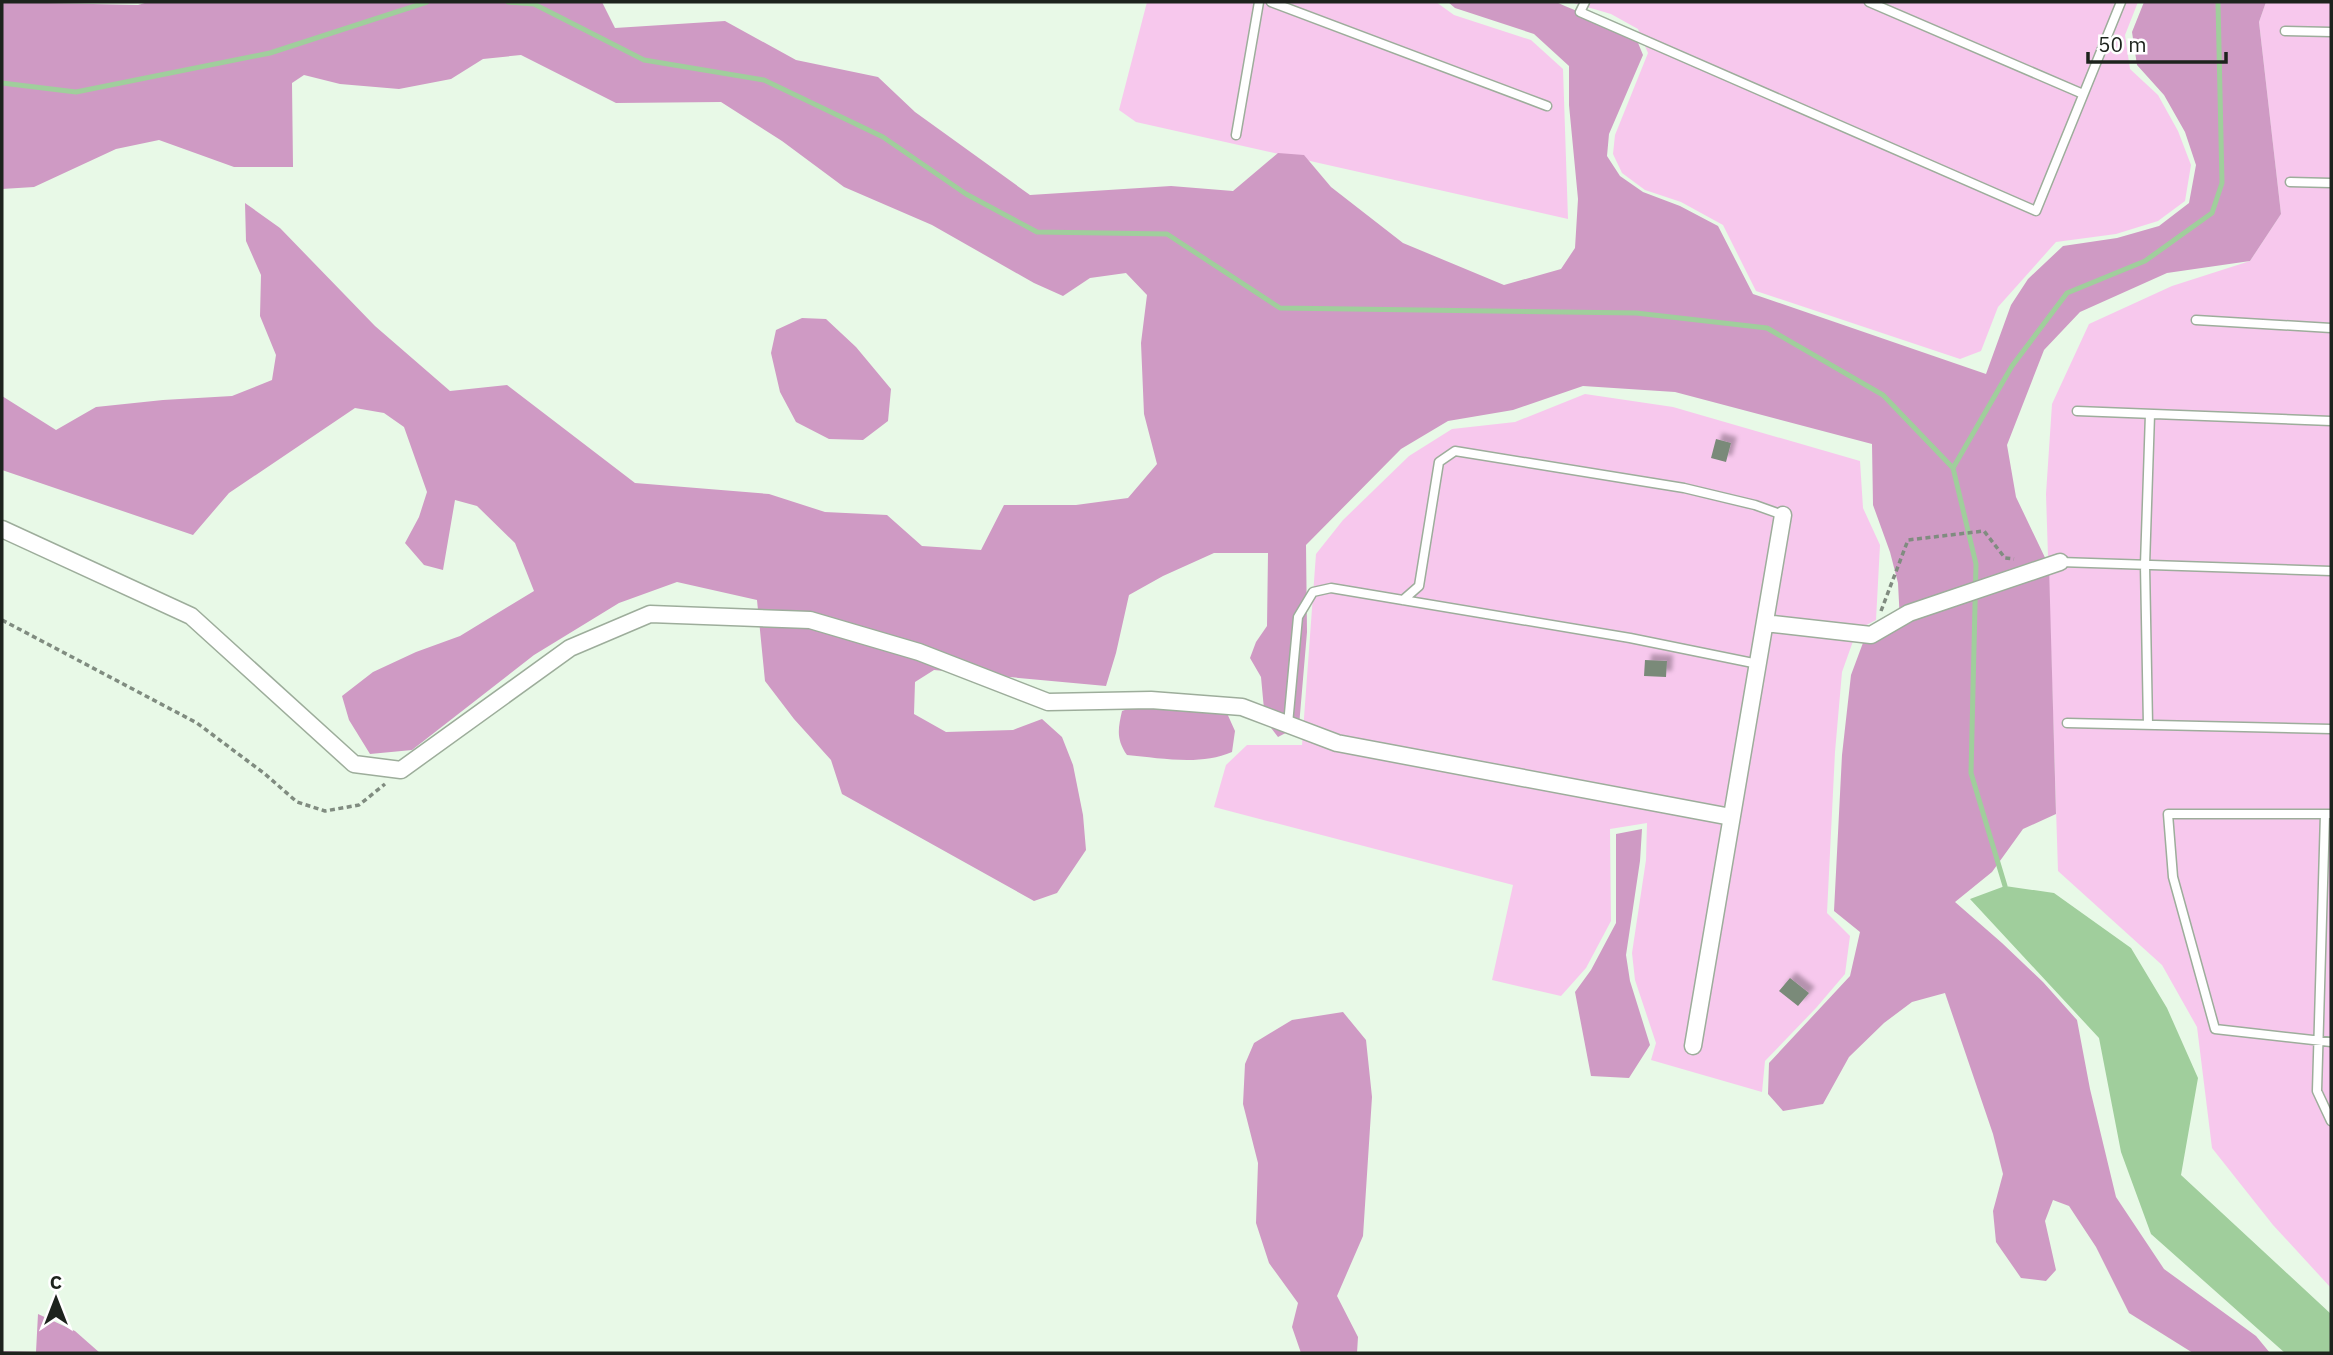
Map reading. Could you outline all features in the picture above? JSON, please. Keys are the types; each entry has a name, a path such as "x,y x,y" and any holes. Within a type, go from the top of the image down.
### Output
{"street":[{"path":"1693,1046 1783,515"},
{"path":"2,530 191,616 354,764 401,770 570,648 650,614 810,620 919,652 1048,702 1151,699 1242,707 1337,743 1731,817"},
{"path":"1765,623 1871,635 1909,613 2060,562"}],"lane":[{"path":"1236,135 1259,2"},
{"path":"1271,2 1547,106"},
{"path":"1585,2 1580,12 2035,211 2121,2"},
{"path":"1869,2 2083,94"},
{"path":"2285,31 2331,32"},
{"path":"2290,182 2331,183"},
{"path":"2196,320 2331,328"},
{"path":"2077,411 2331,421"},
{"path":"2148,725 2145,565 2150,414"},
{"path":"1403,600 1419,586 1439,462 1455,451 1684,488 1755,505 1783,515"},
{"path":"2060,562 2331,571"},
{"path":"1288,724 1297,617 1313,592 1331,588 1630,638 1758,664"},
{"path":"2067,723 2331,729"},
{"path":"2331,1042 2316,1040 2215,1029 2173,877 2168,814 2328,814 2316,1040 2317,1091 2331,1121"}],"path":[{"path":"1871,635 1908,540 1984,531 2005,558 2018,559"},
{"path":"2,620 197,723 298,802 325,811 359,805 401,770"}],"shaded area":[{"path":"2,2 138,5 148,2 602,2 615,28 725,21 796,60 878,77 915,112 1030,195 1171,186 1233,191 1278,153 1304,155 1331,187 1403,243 1504,285 1561,269 1575,248 1578,199 1569,105 1569,66 1534,34 1455,8 1448,2 1556,2 1634,33 1643,55 1609,134 1607,156 1620,176 1643,192 1680,206 1718,226 1753,294 1986,374 2011,305 2028,279 2063,246 2117,238 2159,226 2189,203 2196,165 2185,132 2164,95 2137,65 2132,32 2144,2 2266,2 2259,22 2281,214 2250,261 2167,273 2080,312 2044,350 2007,445 2016,497 2049,566 2056,814 2023,829 1992,872 1955,902 2043,982 2077,1020 2090,1089 2116,1197 2164,1269 2256,1336 2270,1353 2193,1353 2129,1313 2096,1247 2069,1206 2053,1200 2045,1221 2056,1270 2046,1281 2021,1278 1996,1242 1993,1211 2003,1174 1993,1134 1945,993 1912,1002 1884,1023 1849,1057 1823,1104 1783,1111 1768,1094 1769,1063 1850,976 1860,932 1834,911 1842,755 1851,675 1867,632 1900,622 1898,583 1873,505 1872,444 1675,392 1583,386 1513,410 1448,421 1401,449 1306,545 1307,632 1299,726 1278,737 1265,720 1261,677 1250,658 1256,642 1267,626 1268,553 1214,553 1129,595 1106,686 934,670 915,682 914,714 946,732 1013,730 1042,719 1062,737 1073,765 1083,815 1086,850 1057,893 1034,901 842,794 831,760 794,719 765,681 757,600 677,582 619,603 534,655 412,750 370,754 349,720 342,696 373,672 460,636 534,591 515,543 477,506 455,500 443,570 424,565 405,543 419,517 427,492 404,427 384,413 355,408 229,493 193,535 2,470 2,396 56,430 96,407 232,396 272,380 276,355 260,316 261,275 246,241 245,203 280,228 375,326 450,391 507,385 635,483 769,494 825,512 887,515 922,546 981,550 1004,505 1076,505 1128,498 1157,464 1144,414 1141,343 1147,295 1126,273 1090,278 1063,296 1034,283 932,225 844,187 782,141 721,102 616,103 521,55 483,59 451,79 399,89 340,84 304,75 292,83 293,167 234,167 159,140 116,149 34,187 2,189"},
{"path":"1147,2 1436,2 1454,15 1531,40 1563,69 1568,219 1136,122 1119,110"},
{"path":"1570,2 2138,2 2125,35 2130,69 2158,95 2178,131 2191,165 2185,201 2158,221 2116,234 2056,242 1998,307 1981,351 1960,359 1756,291 1723,225 1681,202 1645,190 1622,173 1613,154 1615,135 1648,53 1638,29 1611,14"},
{"path":"2266,2 2331,2 2331,1288 2273,1225 2212,1148 2197,1027 2162,965 2058,871 2046,494 2052,404 2089,324 2172,286 2250,261 2281,214 2259,22"},
{"path":"802,318 826,319 856,347 891,389 888,421 863,440 829,439 796,422 780,392 771,353 776,330"},
{"path":"1585,394 1673,407 1860,461 1863,508 1880,545 1876,620 1857,630 1842,672 1835,752 1827,913 1850,936 1845,974 1765,1061 1762,1092 1651,1060 1656,1043 1635,980 1632,953 1646,860 1647,823 1610,829 1611,921 1586,968 1561,996 1492,980 1513,885 1214,807 1226,765 1247,745 1302,745 1316,554 1343,520 1409,456 1452,429 1515,422"},
{"path":"1136,706 1226,711 1235,731 1232,752 1194,760 1127,755 1119,734 1122,711"},
{"path":"1642,829 1626,955 1630,981 1650,1045 1629,1078 1591,1076 1575,992 1591,970 1616,923 1616,834"},
{"path":"2005,886 2054,893 2131,948 2167,1008 2198,1078 2181,1175 2331,1314 2331,1353 2285,1353 2151,1234 2121,1152 2099,1038 1970,899"},
{"path":"1343,1012 1366,1040 1372,1097 1363,1236 1337,1296 1358,1337 1357,1353 1301,1353 1292,1327 1298,1303 1269,1263 1256,1223 1258,1163 1243,1104 1245,1064 1254,1043 1292,1020"},
{"path":"38,1314 75,1331 100,1353 2,1353 36,1352"}],"building":[{"path":"1716,439 1731,443 1726,462 1711,458"},
{"path":"1645,660 1667,661 1666,677 1644,676"},
{"path":"1790,978 1809,993 1798,1006 1779,991"}],"waterway":[{"path":"2,83 76,92 270,53 427,2"},
{"path":"508,2 534,4 644,60 764,80 883,137 966,194 1037,232 1167,234 1280,308 1636,313 1767,328 1883,395 1953,468 1976,564 1971,773 2005,886"},
{"path":"1953,468 2012,366 2067,293 2145,261 2212,213 2222,183 2218,2"}]}
